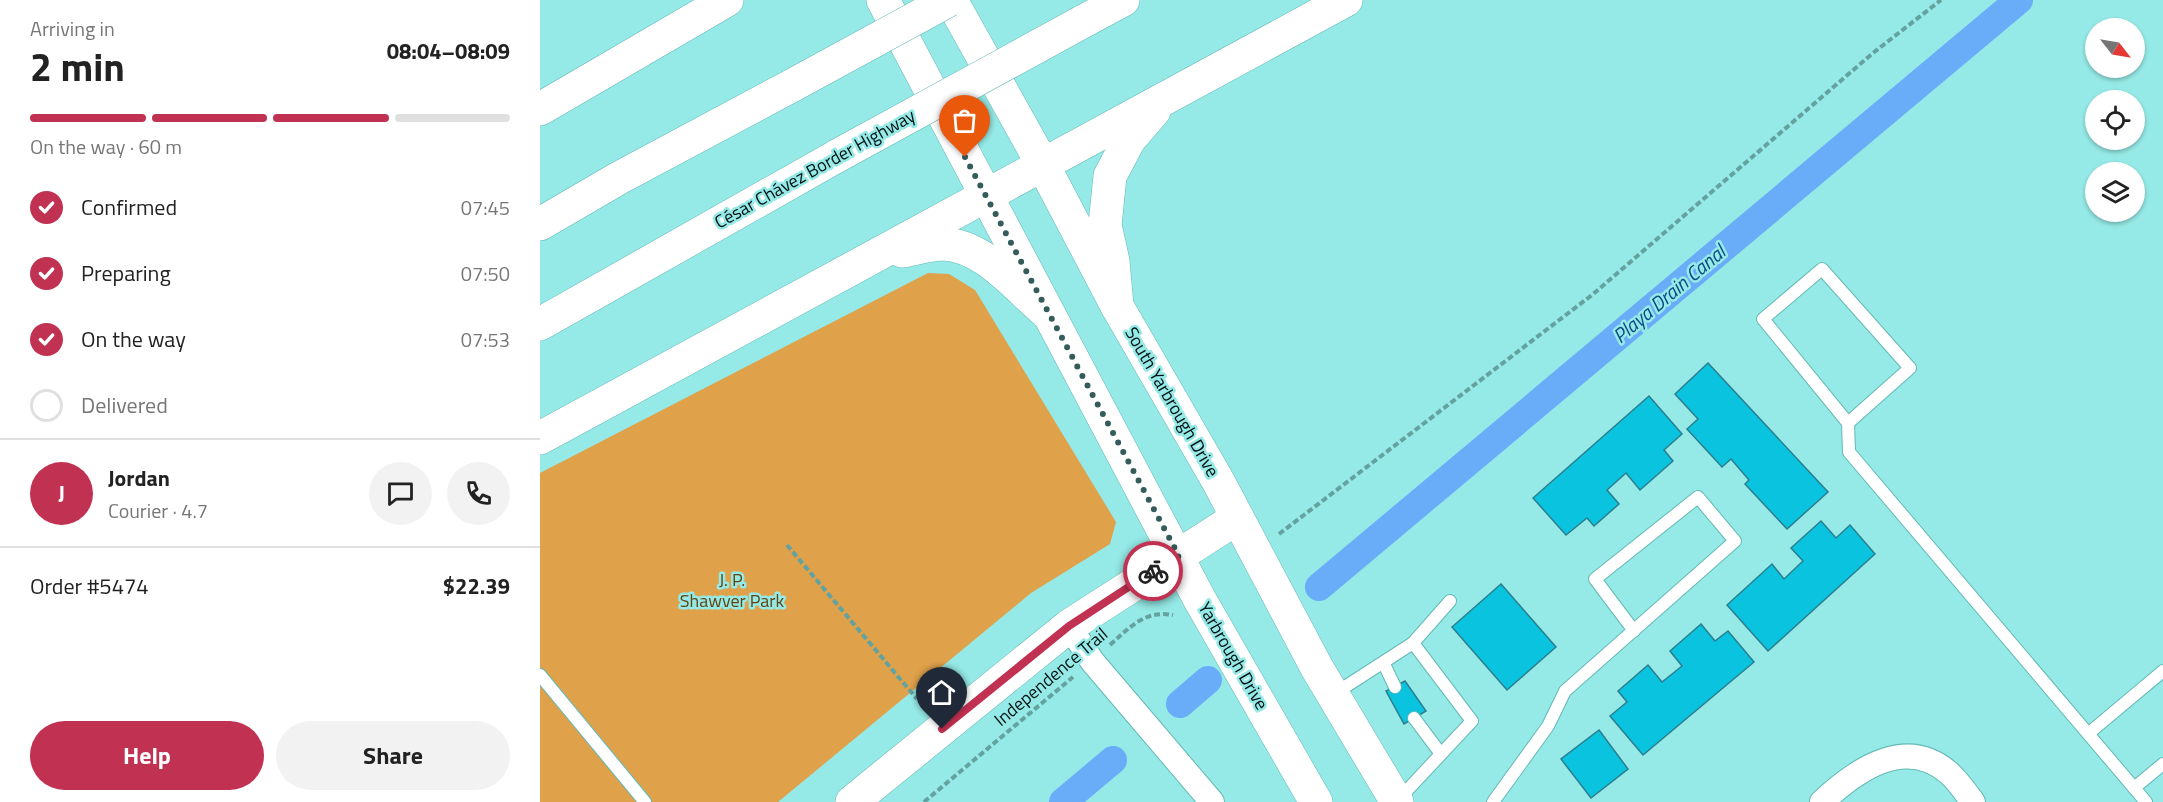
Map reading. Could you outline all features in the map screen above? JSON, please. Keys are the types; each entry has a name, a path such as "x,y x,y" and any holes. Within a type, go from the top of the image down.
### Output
{"main road":[{"path":"540,109 727,0"},
{"name":"Yarbrough Drive","path":"883,0 1046,312 1179,556 1200,600 1316,802"},
{"path":"540,224 619,178 950,0"},
{"name":"South Yarbrough Drive","path":"950,0 1043,165 1117,306 1237,518 1333,695 1397,802"},
{"name":"César Chávez Border Highway","path":"540,324 837,156 1123,0"},
{"path":"540,438 1346,0"},
{"path":"1117,306 1113,261 1105,225 1110,176 1129,140 1167,97"},
{"path":"880,255 944,244 967,250 990,262 1046,312"},
{"path":"852,802 1069,626 1237,518"}],"street":[{"path":"1069,626 1092,661 1212,802"},
{"path":"1822,802 1868,765 1917,755 1949,772 1973,802"}],"lane":[{"path":"1848,423 1910,368 1822,269 1763,319 1848,423 1849,452 2146,802"},
{"path":"1493,802 1548,726 1565,691 1634,631 1735,541 1698,497 1595,579 1634,631"},
{"path":"1333,695 1384,664 1413,643 1450,601"},
{"path":"1397,802 1472,721 1413,643"},
{"path":"1384,664 1395,687"},
{"path":"2089,733 2163,671"},
{"path":"540,675 645,802"},
{"path":"1414,718 1440,754"},
{"path":"2134,788 2163,764"}],"path":[{"path":"1278,535 1592,295 1873,53 1941,0"},
{"path":"787,545 917,699"},
{"name":"Independence Trail","path":"924,802 1140,619 1161,613 1179,616"}],"green space":[{"name":"J. P. Shawver Park","path":"928,273 949,274 975,290 1116,522 1110,544 1031,593 778,802 540,802 540,473"}],"building":[{"path":"1708,363 1828,492 1787,529 1745,484 1749,480 1731,459 1722,467 1687,429 1698,419 1675,394"},
{"path":"1649,396 1682,434 1664,450 1673,461 1640,490 1626,473 1607,490 1619,504 1594,526 1587,518 1566,535 1533,498"},
{"path":"1821,521 1836,538 1850,525 1875,554 1768,651 1727,605 1772,564 1784,579 1803,561 1791,548"},
{"path":"1501,584 1556,647 1507,690 1452,627"},
{"path":"1701,624 1715,641 1728,631 1754,662 1643,755 1610,716 1627,702 1618,691 1648,665 1662,682 1682,666 1670,651"},
{"path":"1405,681 1426,711 1404,724 1386,691"},
{"path":"1599,730 1628,769 1591,798 1561,759"}],"waterway":[{"name":"Playa Drain Canal","path":"1319,587 2019,0"},
{"name":"Playa Drain Canal","path":"1180,704 1208,680"},
{"name":"Playa Drain Canal","path":"1063,802 1113,760"}],"way so far":[{"path":"965,157 1046,312 1179,556 1153,571"}],"route":[{"path":"942,729 1069,626 1153,571"}]}
